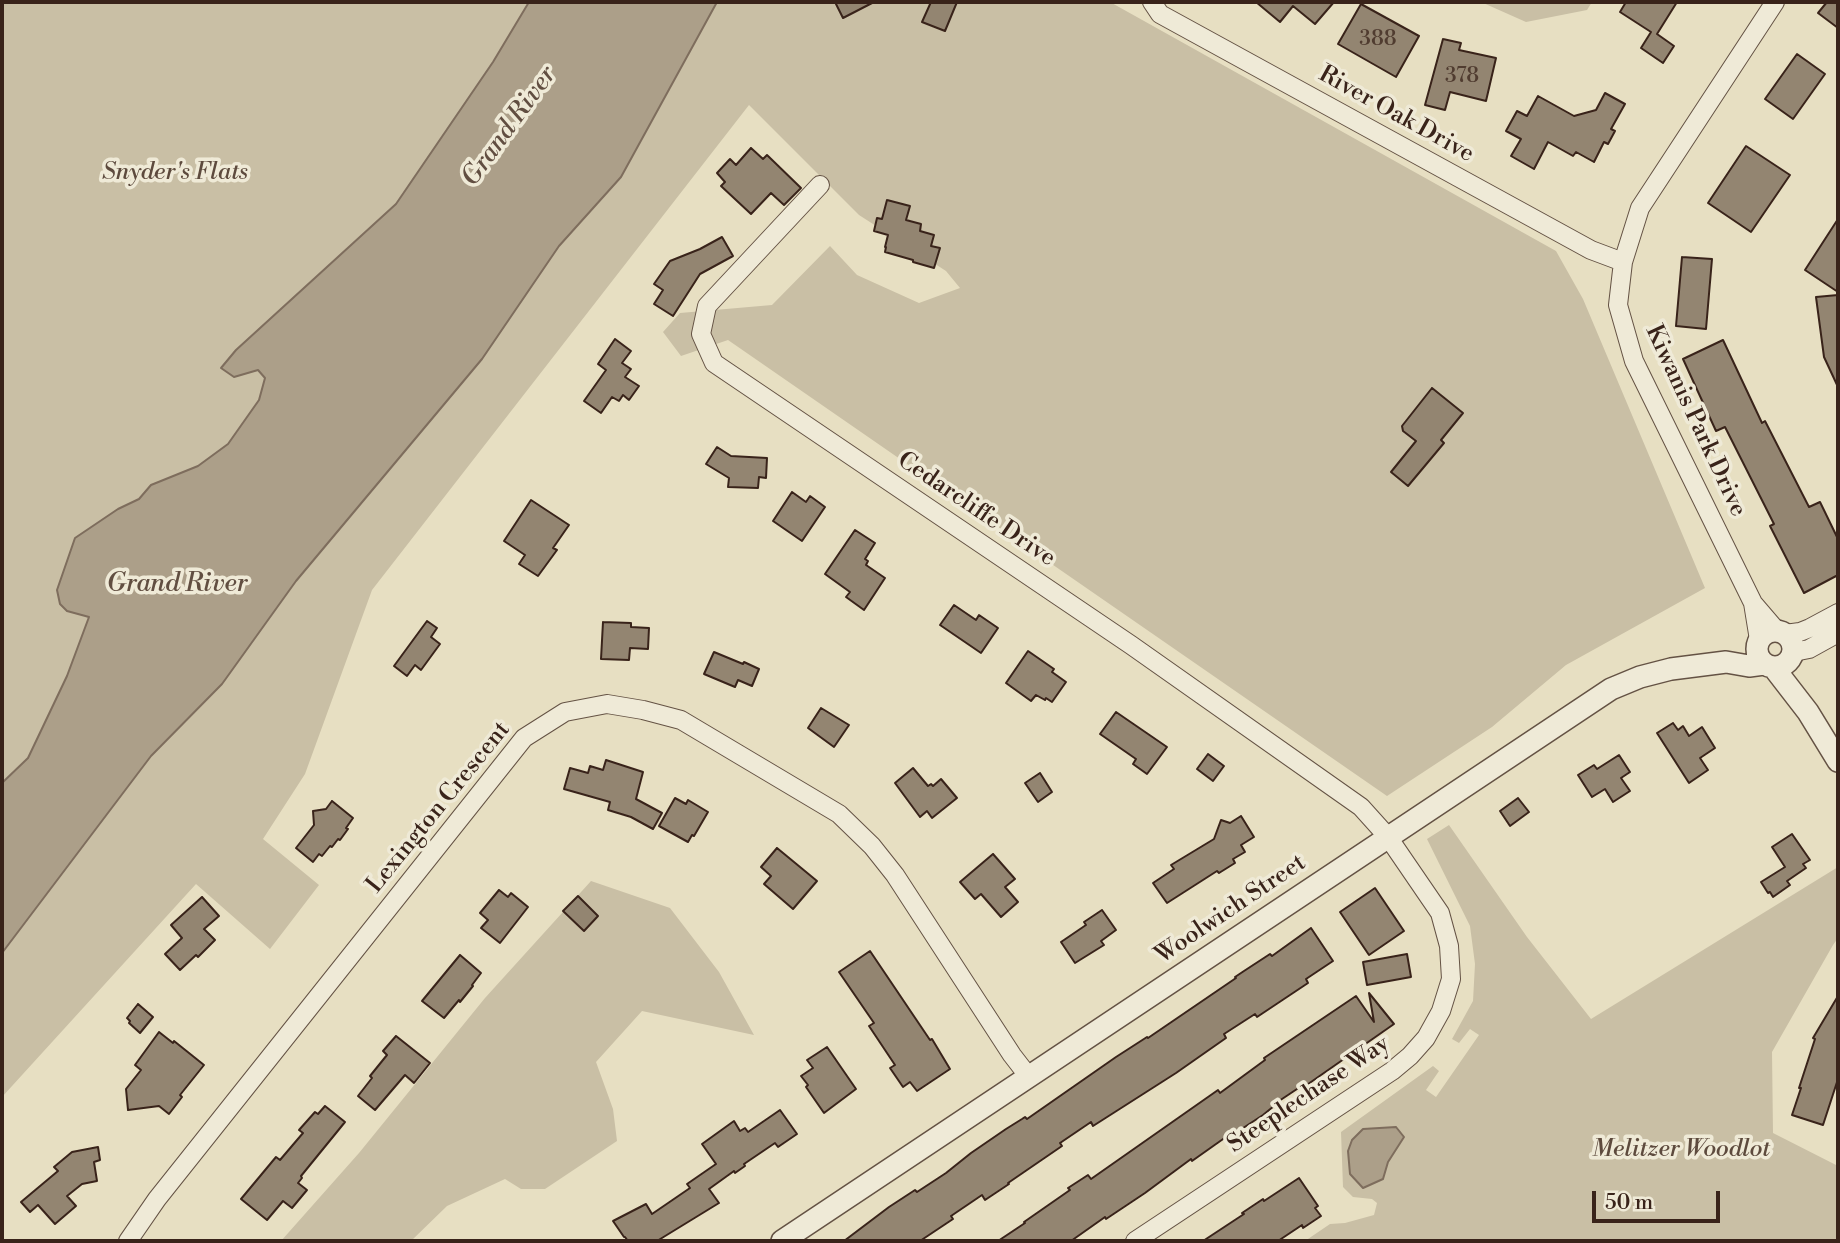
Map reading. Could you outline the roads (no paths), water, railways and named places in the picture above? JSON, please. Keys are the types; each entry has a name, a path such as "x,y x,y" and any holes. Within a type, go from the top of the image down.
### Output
{"street":[{"name":"River Oak Drive","path":"1152,2 1160,13 1172,20 1591,250 1623,262"},
{"name":"Kiwanis Park Drive","path":"1775,2 1640,208 1623,262 1618,305 1634,360 1775,649"},
{"name":"Cedarcliffe Drive","path":"820,185 707,306 701,334 714,363 1132,645 1361,807 1388,837"},
{"path":"1775,649 1800,632 1838,613"},
{"path":"1775,649 1809,649 1838,633"},
{"name":"Woolwich Street","path":"782,1241 1611,690 1640,677 1671,669 1726,663 1744,651 1775,649"},
{"path":"1775,649 1802,683 1808,712 1838,761"},
{"name":"Lexington Crescent","path":"128,1241 157,1199 524,738 565,712 607,704 681,720 839,814 872,846 895,875 1029,1077"},
{"name":"Steeplechase Way","path":"1135,1241 1392,1071 1426,1038 1441,1011 1451,979 1449,946 1440,913 1388,837"}],"water":[{"name":"Grand River","path":"529,2 717,2 621,177 559,246 482,359 296,581 222,684 151,756 2,953 2,783 28,758 67,676 89,617 67,611 60,604 57,590 75,538 118,509 139,499 151,485 198,466 228,444 259,400 265,378 258,370 234,377 221,368 236,350 396,204 493,62"},
{"path":"1396,1127 1404,1137 1388,1162 1383,1179 1363,1188 1350,1174 1348,1151 1352,1140 1363,1129"}],"park label":[{"name":"Snyder's Flats","path":"175,173"},
{"name":"Melitzer Woodlot","path":"1681,1150"}]}
